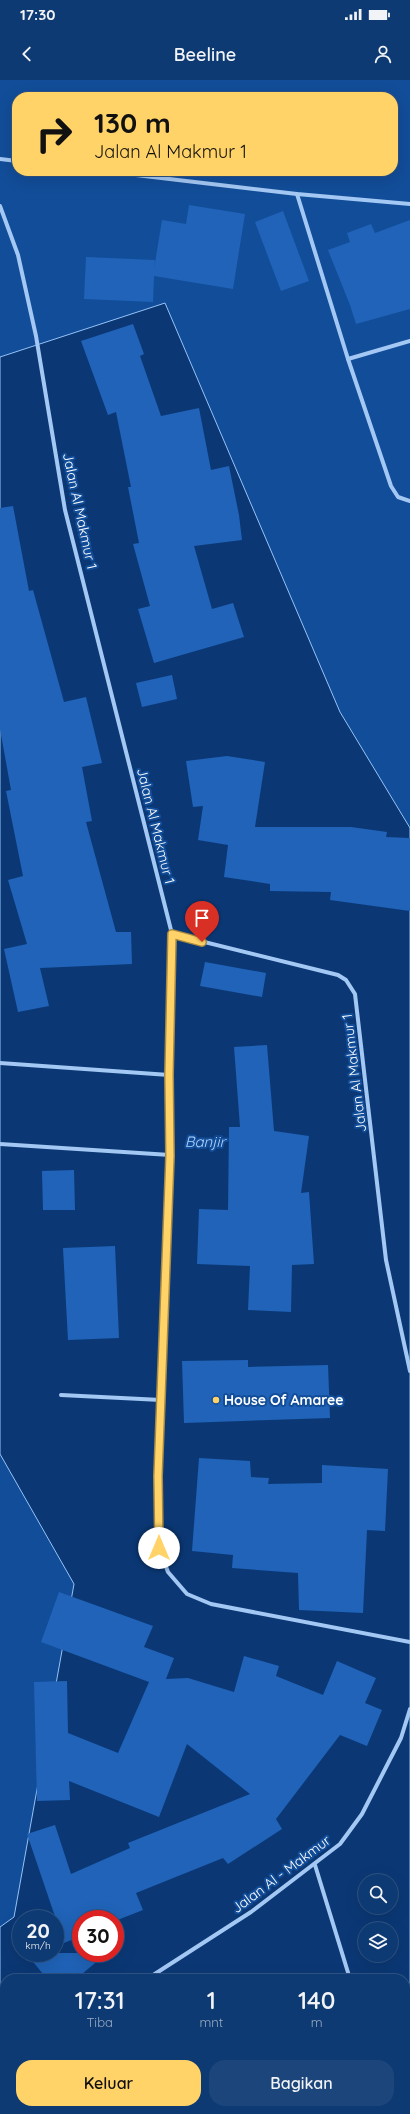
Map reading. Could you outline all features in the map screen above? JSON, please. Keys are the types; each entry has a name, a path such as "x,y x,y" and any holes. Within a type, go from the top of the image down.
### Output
{"street":[{"path":"0,159 12,160"},
{"path":"144,176 297,194 410,204"},
{"path":"297,194 348,358 391,486 398,497 410,501"},
{"name":"Jalan Al Makmur 1","path":"0,206 18,256 36,336 66,510 172,934 338,975 346,980 355,994 386,1260 410,1371"},
{"path":"348,358 410,341"},
{"path":"172,934 169,1075 170,1156 158,1476 159,1548 168,1572 187,1594 211,1604 410,1642"},
{"path":"0,1064 169,1075"},
{"path":"0,1144 170,1156"},
{"path":"61,1395 161,1400"},
{"name":"Jalan Al - Makmur","path":"155,1974 251,1912 315,1865 340,1844 362,1814 401,1738 410,1709"},
{"path":"315,1865 348,1974"}],"water":[{"name":"Banjir","path":"165,303 340,712 410,828 410,1974 0,1974 0,1927 12,1918 12,1962 64,1962 64,1910 15,1910 74,1584 0,1454 0,357"}],"building":[{"path":"189,205 245,214 233,289 154,276 153,302 84,299 86,257 155,260 154,269 162,220 186,224"},
{"path":"283,211 309,281 281,291 255,222"},
{"path":"410,220 410,309 356,324 328,250 350,242 347,233 371,224 375,233"},
{"path":"133,324 144,354 140,356 161,416 199,408 211,470 229,466 239,515 242,540 194,546 212,609 233,603 244,637 154,663 138,609 150,606 133,544 139,543 128,487 131,487 116,412 108,415 81,341"},
{"path":"13,506 29,591 33,590 64,702 86,697 102,763 82,767 92,821 86,822 116,932 131,932 132,964 40,968 49,1006 18,1012 4,949 27,944 8,880 23,876 6,791 11,790 0,729 0,508"},
{"path":"172,675 177,699 142,707 136,683"},
{"path":"227,756 265,762 255,827 351,827 387,832 386,837 410,838 410,911 330,900 331,892 270,891 270,884 224,877 228,845 198,840 203,806 193,807 186,761"},
{"path":"205,962 266,973 262,997 200,986"},
{"path":"267,1045 274,1131 309,1136 301,1193 309,1192 314,1264 292,1265 291,1312 248,1310 250,1266 197,1264 199,1209 228,1210 229,1127 240,1127 234,1047"},
{"path":"74,1170 75,1210 43,1210 42,1171"},
{"path":"115,1246 119,1338 68,1340 63,1248"},
{"path":"248,1360 248,1367 328,1365 330,1418 184,1423 182,1361"},
{"path":"199,1458 250,1461 251,1477 269,1478 268,1484 322,1483 322,1465 388,1469 385,1531 367,1530 363,1613 299,1610 298,1573 232,1568 233,1555 192,1551"},
{"path":"59,1592 153,1626 144,1647 174,1658 166,1679 188,1678 234,1692 244,1656 279,1666 276,1676 323,1695 337,1661 376,1678 365,1703 382,1710 367,1746 340,1735 276,1819 282,1829 228,1864 223,1858 136,1893 143,1910 124,1917 124,1910 72,1910 72,1940 64,1943 64,1910 53,1910 27,1834 55,1825 71,1874 130,1848 128,1843 250,1794 187,1744 159,1817 69,1781 70,1800 37,1801 34,1682 67,1681 68,1733 118,1753 149,1682 41,1642"},
{"path":"64,1953 72,1953 72,1962 96,1962 82,1974 43,1974 33,1962 64,1962"}],"place":[{"name":"House Of Amaree","path":"216,1400"}],"route":[{"path":"159,1548 158,1476 170,1156 169,1075 172,934 202,942"}]}
